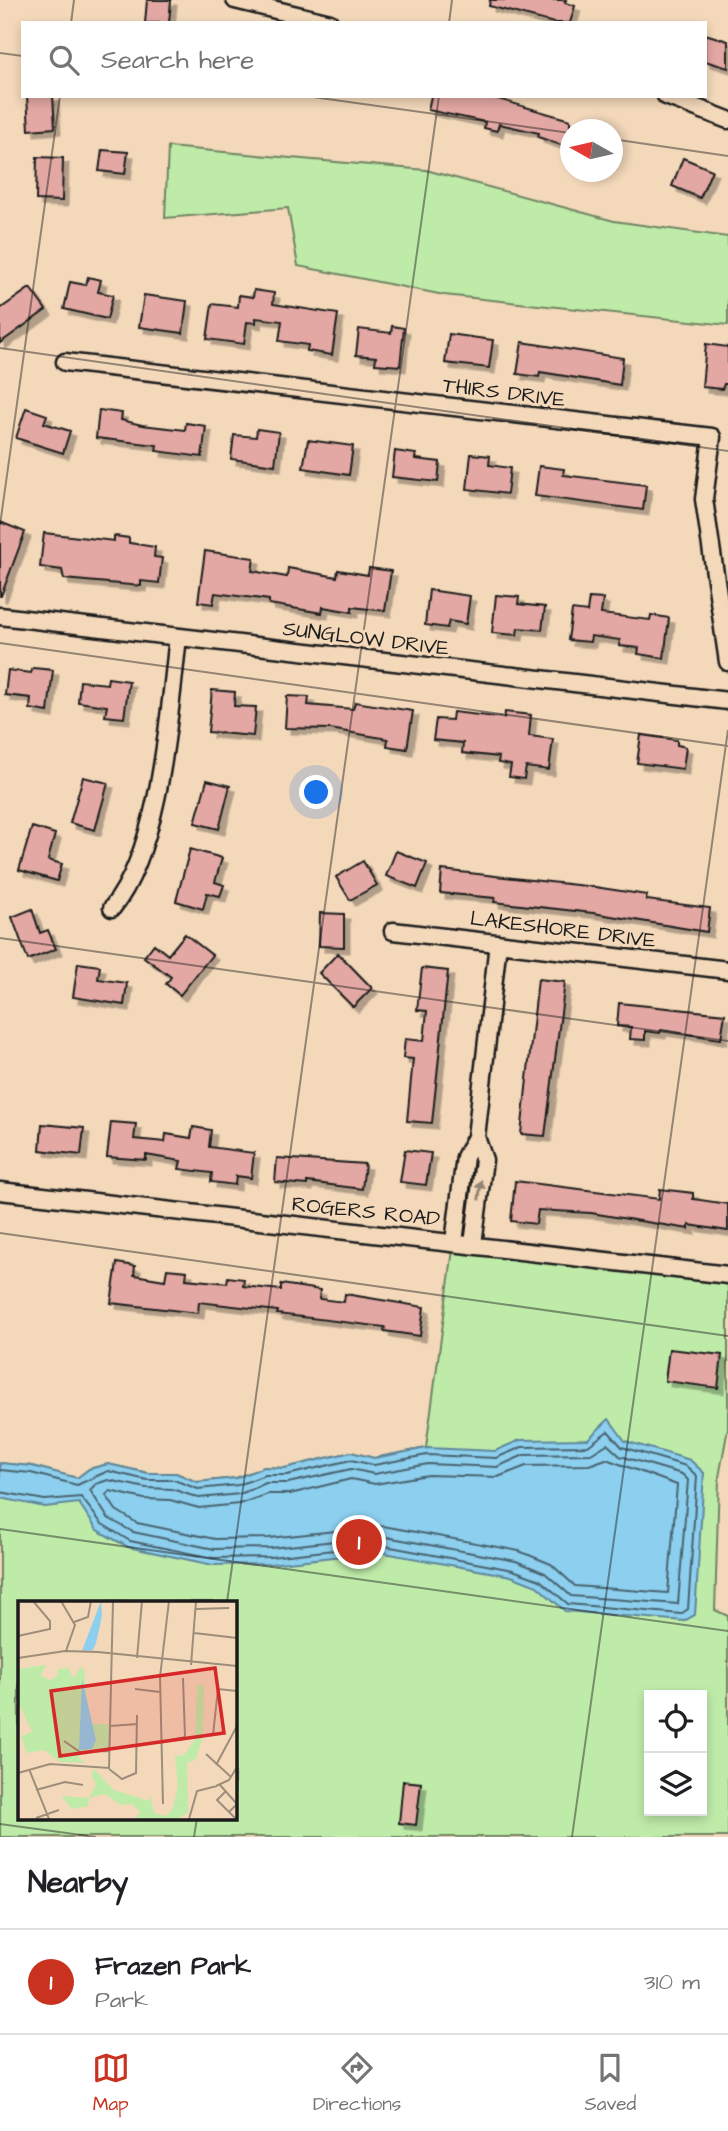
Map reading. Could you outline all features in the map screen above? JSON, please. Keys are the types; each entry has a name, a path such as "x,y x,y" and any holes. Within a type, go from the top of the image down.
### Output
{"street":[{"path":"235,0 322,21"},
{"path":"671,98 728,120"},
{"name":"THIRS DRIVE","path":"65,362 712,438 704,499 728,663"},
{"name":"SUNGLOW DRIVE","path":"0,615 728,701"},
{"path":"112,908 132,878 162,772 178,637"},
{"name":"LAKESHORE DRIVE","path":"394,931 728,970"},
{"path":"454,1242 465,1157 476,1137 498,943"},
{"path":"473,1244 484,1160 476,1137"},
{"name":"ROGERS ROAD","path":"0,1191 728,1275"}],"green space":[{"path":"168,147 426,170 614,221 728,237 728,325 444,295 298,266 288,208 165,218"},
{"path":"454,1242 728,1275 728,1428 719,1477 715,1610 728,1616 728,1837 0,1837 0,1463 32,1466 77,1478 89,1469 108,1464 148,1473 176,1473 197,1482 236,1478 264,1467 285,1468 351,1452 374,1458 426,1448"}],"water":[{"path":"609,1419 625,1441 690,1460 704,1473 695,1615 684,1621 565,1611 537,1586 511,1576 379,1552 270,1564 213,1565 128,1547 97,1530 79,1503 45,1507 0,1498 0,1463 32,1466 77,1478 89,1469 108,1464 148,1473 176,1473 197,1482 236,1478 264,1467 285,1468 351,1452 374,1458 427,1448 495,1451 520,1440 588,1439"}],"building":[{"path":"147,0 171,0 169,21 145,21"},
{"path":"490,0 566,0 565,3 575,6 571,21 546,21 489,6"},
{"path":"707,35 728,41 728,68 707,62"},
{"path":"27,98 53,98 55,128 29,130"},
{"path":"431,98 495,98 567,119 560,119 560,145 538,137 539,133 499,124 497,131 484,128 485,122 428,110"},
{"path":"102,150 128,152 125,174 99,171"},
{"path":"37,157 63,158 62,201 36,200"},
{"path":"683,158 712,170 700,198 672,186"},
{"path":"88,277 101,280 98,292 113,295 107,319 64,309 70,282 86,285"},
{"path":"30,288 46,310 0,343 0,309"},
{"path":"254,290 274,293 273,304 338,314 332,355 307,351 308,345 279,341 282,321 256,318 256,323 247,322 244,344 207,339 212,304 238,307 239,295 253,297"},
{"path":"144,295 187,301 183,333 139,327"},
{"path":"392,326 404,328 400,366 375,364 376,357 356,355 359,329 391,333"},
{"path":"449,334 493,340 489,368 445,363"},
{"path":"522,342 623,358 620,385 540,372 539,377 517,374"},
{"path":"706,344 728,347 728,384 724,384 722,389 702,387"},
{"path":"26,408 47,415 44,423 70,431 63,453 16,438"},
{"path":"99,410 122,413 121,420 142,425 185,430 186,423 206,426 202,457 156,451 157,445 96,438"},
{"path":"257,429 279,432 275,465 231,459 234,435 256,437"},
{"path":"308,440 353,446 349,475 303,468"},
{"path":"395,451 416,454 415,459 440,462 438,482 392,477"},
{"path":"471,454 490,456 489,465 510,468 507,494 467,489"},
{"path":"539,466 564,469 563,475 646,485 643,510 535,496"},
{"path":"0,522 25,532 1,596 0,596"},
{"path":"44,533 114,541 114,536 129,538 129,543 155,547 154,557 162,558 159,583 141,581 141,586 64,579 62,570 40,567"},
{"path":"205,551 254,558 252,571 287,577 288,568 337,577 338,570 368,575 369,568 391,571 385,611 352,607 352,612 323,607 322,613 269,604 269,600 215,593 213,604 198,602"},
{"path":"429,590 470,596 466,624 449,621 447,628 425,625"},
{"path":"496,595 519,597 518,604 545,607 542,630 518,628 517,635 492,633"},
{"path":"589,598 603,599 601,614 650,620 651,615 669,618 664,658 638,654 639,648 619,646 620,640 591,636 590,642 568,640 572,610 587,612"},
{"path":"33,668 53,670 48,712 30,709 31,698 5,695 8,670 31,673"},
{"path":"108,678 129,681 124,718 105,716 107,706 78,702 80,681 107,684"},
{"path":"212,690 235,692 234,706 256,707 253,736 208,732"},
{"path":"287,696 309,697 308,705 353,709 355,702 413,711 407,749 387,746 388,739 330,729 285,728"},
{"path":"453,712 504,718 505,712 531,715 529,736 553,739 549,770 526,767 524,779 509,777 511,765 498,763 499,757 462,753 463,743 433,740 436,719 452,720"},
{"path":"641,735 677,740 677,745 686,747 683,769 637,763"},
{"path":"83,777 108,783 95,830 70,823"},
{"path":"207,780 230,786 219,829 195,823"},
{"path":"32,827 55,834 48,860 62,864 57,881 19,870"},
{"path":"190,849 222,858 215,882 224,885 220,896 207,893 203,909 176,901"},
{"path":"396,851 427,863 417,888 386,876"},
{"path":"363,861 377,885 350,900 336,877"},
{"path":"442,870 595,887 647,895 646,900 710,908 707,932 593,913 494,902 495,898 440,893"},
{"path":"32,909 40,933 48,930 56,949 28,960 12,917"},
{"path":"320,913 344,914 344,947 319,946"},
{"path":"185,934 212,955 180,995 166,984 171,977 144,957 154,944 168,955"},
{"path":"338,953 372,988 353,1007 319,973"},
{"path":"78,963 100,966 98,979 127,983 124,1005 73,997"},
{"path":"422,968 448,971 432,1123 407,1121 413,1059 403,1058 405,1039 424,1041 427,1011 417,1010"},
{"path":"538,979 565,982 545,1136 521,1134"},
{"path":"619,1003 725,1014 721,1039 661,1030 660,1033 645,1031 645,1040 630,1039 631,1027 617,1026"},
{"path":"111,1122 136,1124 134,1139 165,1142 166,1134 191,1138 193,1127 211,1130 209,1147 254,1153 251,1178 236,1176 235,1185 211,1182 212,1173 179,1169 181,1161 146,1155 146,1160 107,1157"},
{"path":"42,1124 84,1128 81,1155 40,1150"},
{"path":"405,1150 431,1153 426,1185 400,1182"},
{"path":"277,1158 365,1164 362,1189 307,1182 307,1185 275,1182"},
{"path":"515,1181 659,1199 660,1189 693,1193 693,1199 728,1204 728,1231 689,1225 689,1229 591,1213 538,1210 536,1224 511,1221"},
{"path":"117,1263 135,1266 134,1275 165,1280 167,1269 187,1271 186,1279 227,1283 228,1277 244,1279 243,1286 281,1290 281,1284 320,1290 319,1299 344,1302 345,1294 424,1307 420,1336 384,1331 385,1327 199,1302 198,1313 111,1303"},
{"path":"669,1349 722,1355 718,1388 665,1381"},
{"path":"403,1781 421,1783 416,1825 399,1823"}],"place":[{"name":"Frazen Park","path":"359,1542"}]}
